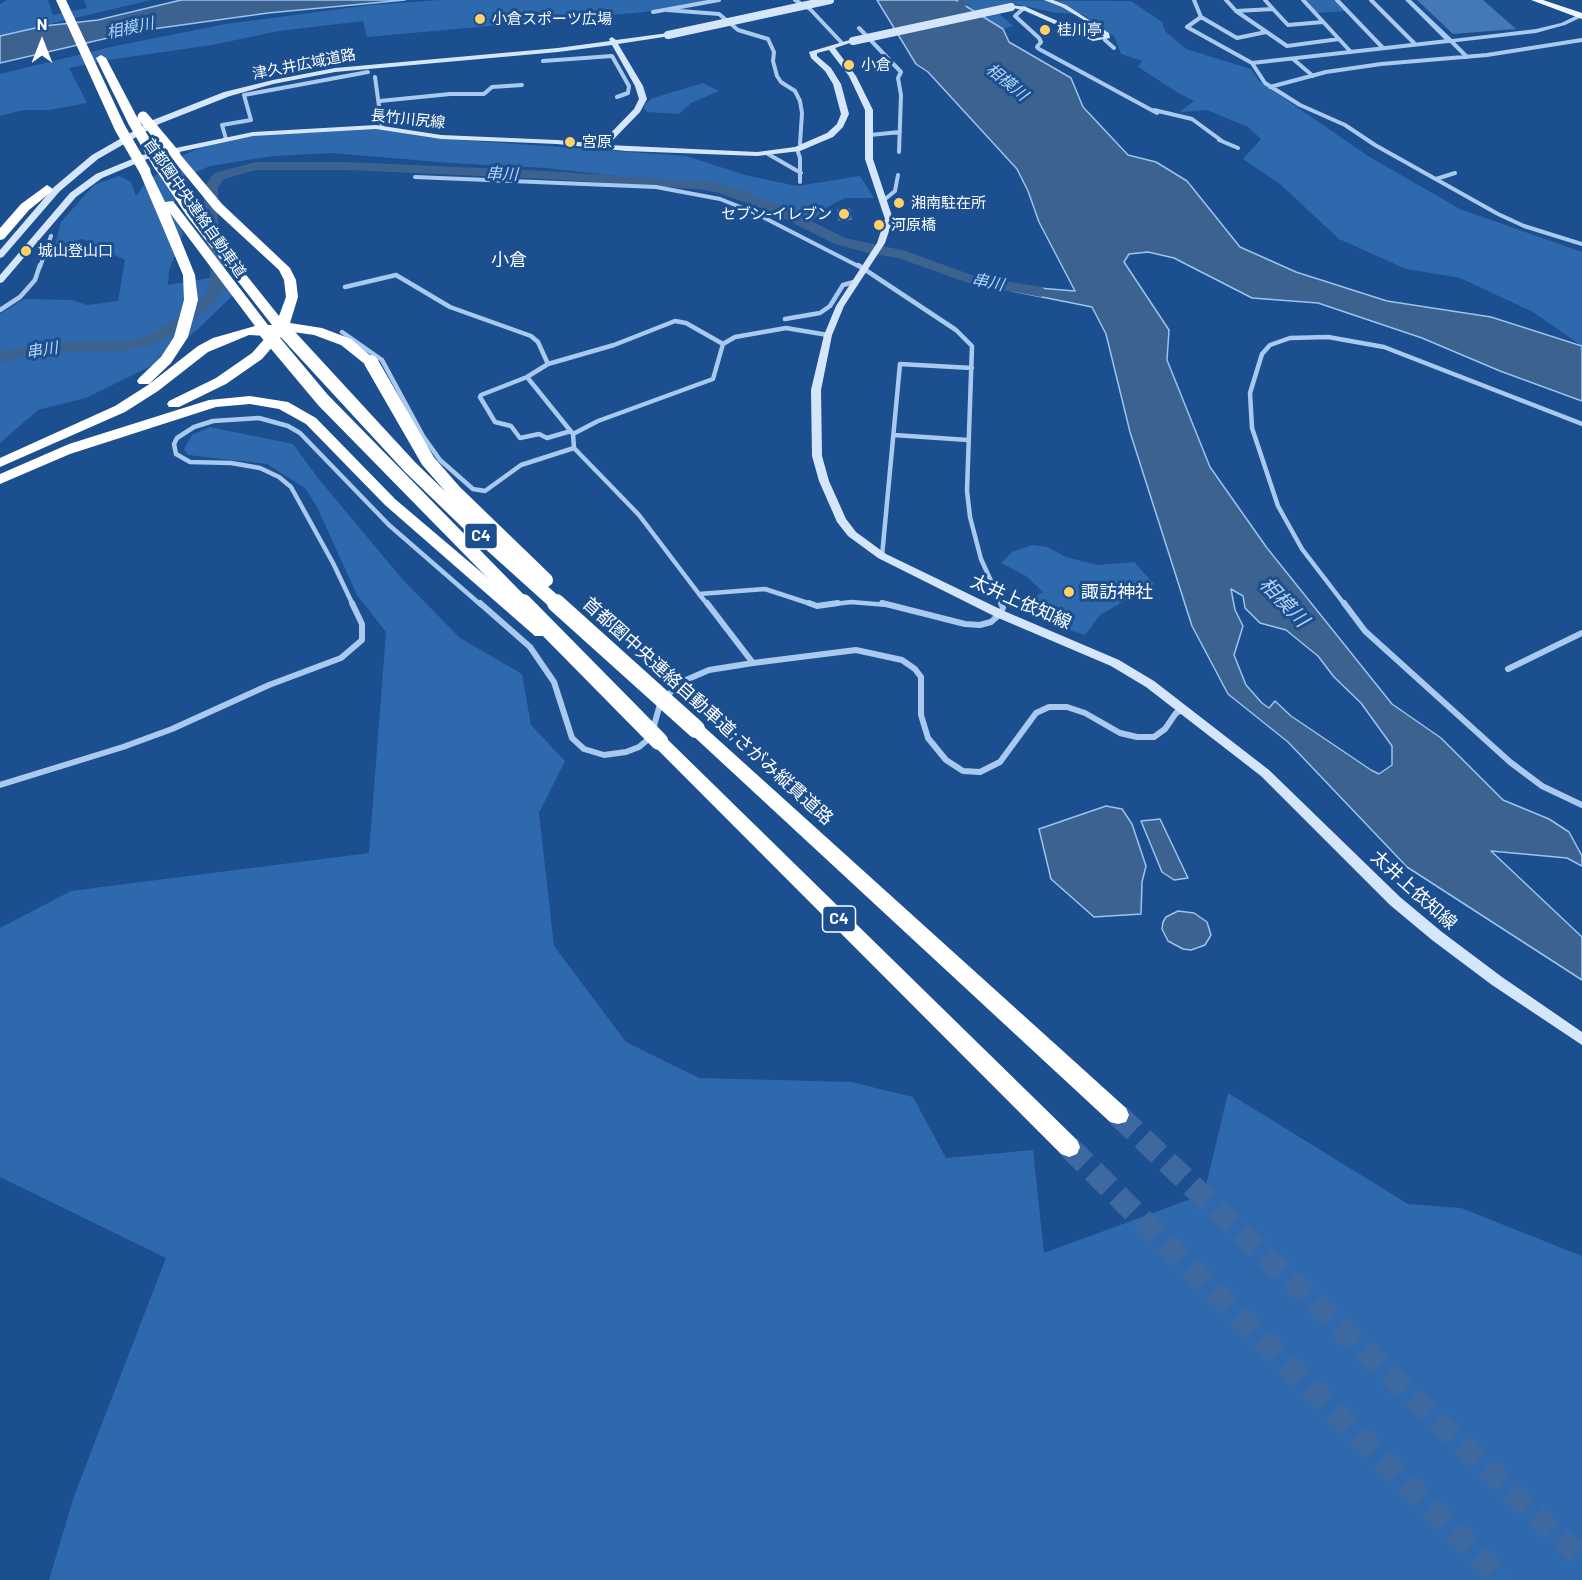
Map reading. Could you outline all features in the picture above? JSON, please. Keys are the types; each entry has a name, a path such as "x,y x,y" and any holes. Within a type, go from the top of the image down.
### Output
{"highway":[{"name":"首都圏中央連絡自動車道","path":"61,0 120,128 145,171 211,262 273,329"},
{"name":"首都圏中央連絡自動車道","path":"72,0 111,79 138,119 160,167 273,329"},
{"path":"0,479 198,394 231,375 257,356 277,335 288,315 292,297 288,276 275,257 211,199 138,119"},
{"path":"46,443 100,413 134,390 158,369 177,344 187,323 191,300 189,275 145,171"},
{"path":"0,236 25,207 47,189"},
{"path":"0,463 120,410 153,388 181,365 218,341 238,333 266,327 309,329 336,338 354,348 371,362 421,450 445,480 586,620 660,686 696,729"},
{"name":"C4","path":"273,329 323,400 392,472 1069,1147"},
{"name":"首都圏中央連絡自動車道;さがみ縦貫道路","path":"273,329 477,532 1118,1115"},
{"path":"65,451 214,403 250,400 283,405 311,421 380,493 615,696"}],"main road":[{"path":"666,33 830,0"},
{"path":"1024,8 1091,38 1105,40 1108,36 1071,10 1047,0"},
{"path":"1535,0 1582,16"},
{"path":"666,33 812,2"},
{"name":"長竹川尻線","path":"0,280 81,188 121,165 171,151 271,132 382,128 446,138 768,154 801,148 830,135 840,125 844,116 837,84 828,70 812,56 813,52 843,43 1011,7 1024,8"},
{"name":"津久井広域道路","path":"0,255 49,198 85,165 145,127 205,102 273,82 335,70 614,41 666,33"},
{"path":"603,147 642,103 642,90 614,41"},
{"name":"津久井広域道路","path":"0,243 47,189 93,152 142,123 190,103 257,82 311,70 359,63 614,41"},
{"name":"太井上依知線","path":"831,47 867,103 870,118 869,159 889,219 881,243 840,306 828,335 816,390 817,456 834,508 841,520 852,534 882,556 1000,614 1116,663 1135,674 1184,709 1265,773 1395,901 1437,936 1497,981 1582,1039"}],"street":[{"path":"653,12 719,0"},
{"path":"795,0 803,3 843,43"},
{"path":"1194,0 1201,17 1237,38 1266,32"},
{"path":"1226,0 1236,11 1287,46 1339,39"},
{"path":"1265,0 1288,25 1323,22"},
{"path":"1303,0 1350,51"},
{"path":"1337,0 1383,48"},
{"path":"1371,0 1415,44"},
{"path":"1408,0 1467,57"},
{"path":"803,3 812,2"},
{"path":"1024,8 1015,15 1040,38 1041,42 1037,47 1039,49 1156,113"},
{"path":"1236,11 1273,9"},
{"path":"667,10 719,14 738,30 768,39 774,52 773,65 777,76 781,82 795,91 800,101 802,113 800,182"},
{"path":"1252,63 1536,31 1582,16"},
{"path":"1201,17 1187,27 1252,63 1270,87 1314,113 1345,125 1375,146 1524,226 1582,244"},
{"path":"859,28 901,72 898,78 901,95 899,152"},
{"path":"1105,40 1114,48"},
{"path":"1270,87 1313,76 1381,64 1467,57 1582,40"},
{"path":"543,61 612,56 629,86 628,93 617,97"},
{"path":"1293,59 1313,76"},
{"path":"226,139 222,125 251,120 244,96 256,91 368,72"},
{"path":"623,74 632,73"},
{"path":"375,77 382,128"},
{"path":"380,101 450,94 484,94 492,87 522,85"},
{"path":"1147,109 1192,119 1222,141"},
{"path":"870,135 900,132"},
{"path":"1213,138 1238,148"},
{"path":"768,154 801,173"},
{"path":"1436,179 1455,173"},
{"path":"884,200 895,191 898,176"},
{"path":"415,177 656,187 708,196 753,212 864,267 956,330 972,345 967,491 970,517 981,559 1003,608 992,622 980,625 965,624 880,603 851,602 817,606 765,589 699,594"},
{"path":"0,310 20,297 35,280 51,236"},
{"path":"345,287 396,275 450,308 531,336 538,342 548,364"},
{"path":"785,319 820,313 830,306 843,285 854,282"},
{"path":"723,344 686,323 675,321 614,345 548,364 527,378 481,394 480,397 495,422 511,426 520,438 539,434 548,438 572,433 598,421 713,379 723,344 742,334 760,334 786,328 828,335"},
{"path":"342,333 382,360 423,436 440,460 472,489 485,490 528,462 574,448"},
{"path":"1582,424 1384,347 1328,337 1290,338 1270,345 1262,354 1250,393 1252,428 1278,506 1302,549 1365,631 1510,762 1542,786 1582,805"},
{"path":"882,556 900,364 972,368"},
{"path":"527,378 572,433 574,448 639,515 753,663"},
{"path":"0,785 123,747 172,729 269,685 341,658 362,640 362,624 333,563 291,487 279,477 260,468 231,463 190,462 176,454 174,444 177,438 194,427 213,421 259,418 288,426 300,433 389,525 530,647 547,669 558,691 572,738 584,749 593,753 616,754 639,747 651,737 660,704 679,683 709,670 856,650 902,660 915,669 921,677 921,715 928,738 946,760 963,771 980,772 1000,762 1036,713 1049,707 1067,707 1085,713 1120,733 1137,737 1154,737 1165,729 1176,713 1184,709"},
{"path":"894,435 968,440"},
{"path":"1508,669 1582,633"}],"shaded area":[{"path":"7,0 48,0 53,15 87,8 84,0 151,0 0,36 0,4"},
{"path":"439,0 713,0 644,12 367,37 363,21 279,31 212,45 69,68 87,103 49,110 23,110 0,116 0,74 115,46 226,24 371,5"},
{"path":"956,0 1131,1 1162,22 1165,31 1186,49 1251,69 1259,81 1368,156 1460,209 1582,252 1582,346 1533,312 1460,278 1406,269 1339,239 1280,184 1243,159 1261,139 1248,127 1207,110 1180,112 1194,101 1138,67 1142,61 1121,54 1114,36 1082,14 1056,13 1011,3 993,8 1013,26 1003,29"},
{"path":"1303,0 1337,0 1348,11 1315,13"},
{"path":"703,83 719,91 691,103 679,114 647,112 644,108 645,104 653,98"},
{"path":"379,129 433,138 686,156 745,175 797,186 860,176 874,198 845,198 829,206 808,224 744,198 652,180 546,168 331,153 273,156 210,166 187,176 169,212 181,223 183,234 169,271 168,285 227,275 235,293 198,329 157,363 86,398 38,410 0,443 0,314 24,299 72,300 87,305 118,301 125,260 83,239 55,245 61,222 94,185 119,176 131,182 136,196 144,185 176,158 214,142 265,134"},
{"path":"210,427 293,444 318,478 404,581 460,638 522,674 531,725 565,761 539,813 554,946 626,1042 699,1078 851,1082 913,1097 946,1158 1033,1150 1044,1253 1204,1194 1228,1093 1408,1204 1461,1208 1582,1256 1582,1580 49,1580 74,1496 166,1258 0,1177 0,928 71,891 369,853 386,632 357,595 317,507 305,488 267,464 188,455 184,449 192,435"},
{"path":"1032,545 1047,547 1066,557 1098,565 1134,562 1154,584 1100,615 1085,635 1035,618 1016,608 1043,592 1026,576 1001,563 1012,552"}],"water":[{"name":"相模川","path":"181,0 405,0 268,13 138,31 0,63 0,36 44,26 98,20"},
{"name":"相模川","path":"877,0 956,0 1003,29 1009,42 1071,78 1083,107 1128,155 1156,162 1187,181 1240,247 1296,272 1387,301 1491,317 1582,346 1582,401 1500,371 1422,338 1318,303 1252,298 1174,258 1148,252 1129,254 1124,262 1169,330 1167,360 1210,467 1267,548 1392,704 1441,738 1503,800 1549,819 1569,832 1582,856 1582,866 1567,858 1491,851 1582,937 1582,980 1407,867 1288,742 1228,694 1192,626 1130,432 1106,334 1092,307 1012,291 1014,286 1075,291 1039,222 1017,169 928,72 916,64","holes":["1231,589 1243,596 1245,608 1260,623 1286,630 1318,656 1334,677 1361,703 1392,746 1392,765 1379,774 1371,770 1291,716 1275,701 1269,708 1246,685 1234,655 1243,626 1235,610"]},
{"path":"1106,806 1122,809 1132,824 1146,866 1142,882 1141,914 1094,917 1051,879 1039,829"},
{"path":"1160,819 1188,878 1174,880 1162,872 1141,821"},
{"path":"1178,911 1194,913 1207,922 1211,935 1205,945 1191,950 1183,949 1168,941 1162,929 1163,922 1166,917"}],"building":[{"path":"1417,0 1483,0 1516,29 1453,34"},
{"name":"セブン-イレブン","path":"850,208 852,220 838,221 837,209"}],"waterway":[{"path":"943,18 967,0"},
{"name":"串川","path":"0,357 52,347 122,346 145,342 161,335 204,305 213,295 217,283 218,255 211,233 211,187 219,176 256,166 347,166 547,175 711,186 774,208 840,241 868,249 901,254 971,280 1041,292"}],"tunnel":[{"path":"1118,1115 1582,1559"},
{"path":"1069,1147 1503,1580"}],"place":[{"name":"小倉スポーツ広場","path":"480,19"},
{"name":"桂川亭","path":"1045,30"},
{"name":"小倉","path":"849,65"},
{"name":"宮原","path":"570,142"},
{"name":"湘南駐在所","path":"899,203"},
{"name":"セブン-イレブン","path":"844,214"},
{"name":"河原橋","path":"879,225"},
{"name":"城山登山口","path":"26,251"},
{"name":"諏訪神社","path":"1069,592"}],"district":[{"name":"小倉","path":"509,260"}]}
